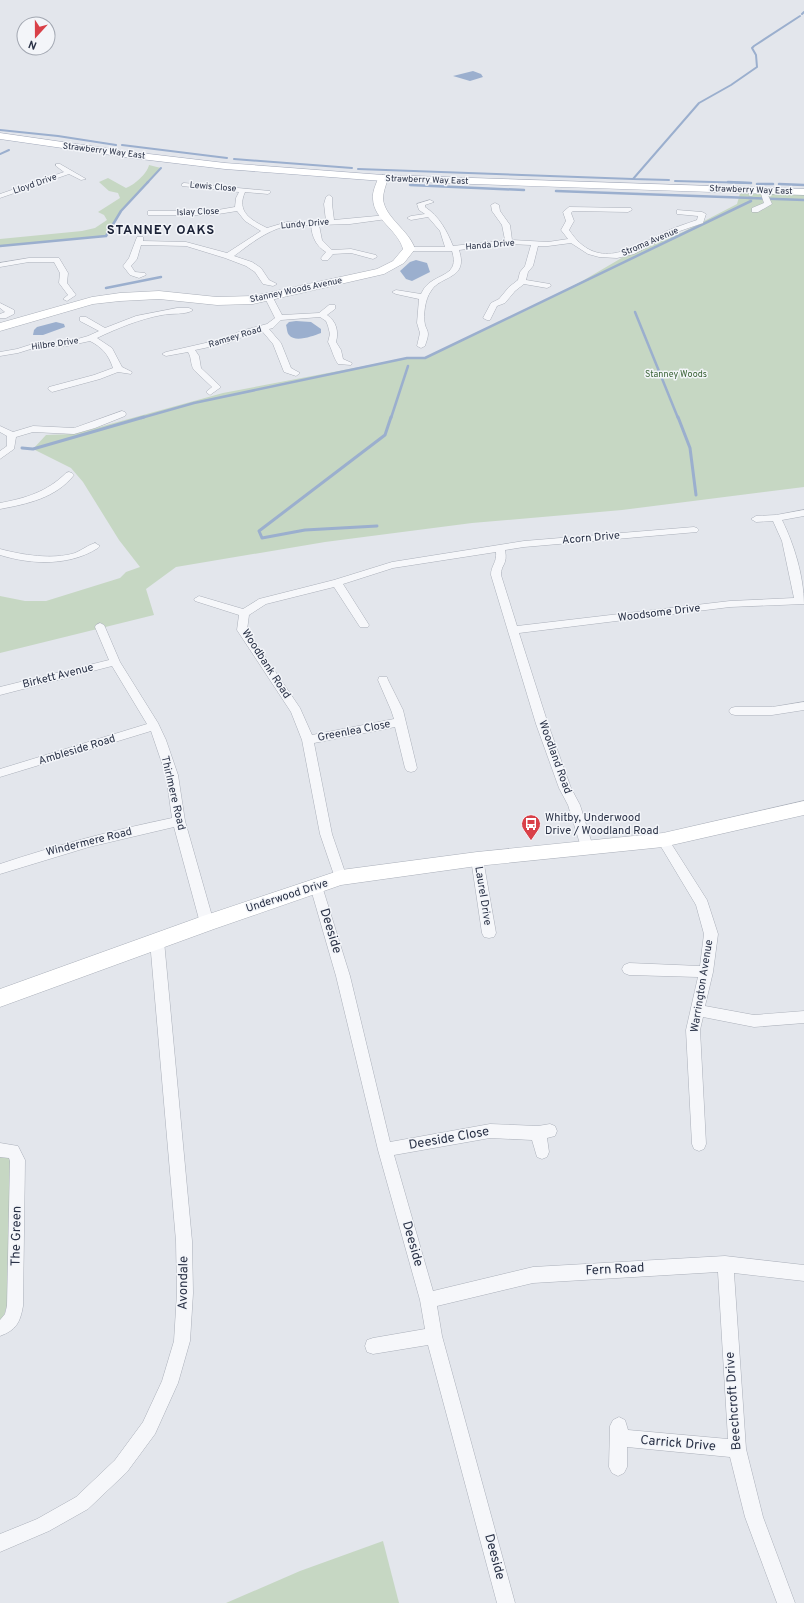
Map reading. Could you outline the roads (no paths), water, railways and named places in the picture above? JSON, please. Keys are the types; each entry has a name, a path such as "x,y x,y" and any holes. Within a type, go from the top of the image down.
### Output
{"main road":[{"name":"Strawberry Way East","path":"0,136 225,166 383,178 804,192"},
{"name":"Strawberry Way East","path":"0,145 52,144"}],"street":[{"name":"Lloyd Drive","path":"58,165 83,179"},
{"name":"Lloyd Drive","path":"0,196 69,172"},
{"path":"383,178 378,198 379,207 405,237 409,248"},
{"name":"Lewis Close","path":"183,185 268,192"},
{"path":"243,190 239,196 239,209 249,221 265,230"},
{"path":"754,210 768,204 762,191"},
{"path":"330,222 330,211 326,197 337,198"},
{"path":"421,346 424,333 421,323 423,297 429,287 448,276 458,265 458,260 453,248 443,230 428,212 418,203 430,202"},
{"path":"495,205 496,211 506,225 509,242"},
{"path":"572,241 565,230 570,221 566,215 570,210 577,208 622,211"},
{"name":"Islay Close","path":"156,211 212,213 239,209"},
{"name":"Stroma Avenue","path":"572,241 582,249 598,255 617,256 627,254 669,233 702,219 702,214 680,212"},
{"path":"411,218 430,215"},
{"name":"Lundy Drive","path":"228,256 265,230 287,224 350,222 387,217"},
{"path":"315,223 315,233 318,242 324,248 331,252 352,251 373,257"},
{"path":"135,276 129,272 127,266 133,259 139,241 186,244 228,256 249,264 258,270 267,285"},
{"name":"Handa Drive","path":"409,248 453,248 509,242 559,244 572,241"},
{"path":"500,315 488,316 494,305 505,299 512,289 522,281 524,272 529,266 535,244"},
{"name":"Stanney Woods Avenue","path":"8,317 120,296 159,295 225,302 269,298 380,272 400,261 409,248"},
{"path":"325,258 331,252"},
{"path":"0,265 29,260 56,260 65,256"},
{"path":"56,260 64,273 63,283 73,296"},
{"path":"522,281 547,286"},
{"path":"396,292 423,297"},
{"path":"269,298 279,318 321,315 328,318 332,322 334,338 333,345 337,350 341,363"},
{"path":"0,305 8,317"},
{"path":"90,338 133,320 180,307 189,310"},
{"path":"321,315 332,308"},
{"name":"Ramsey Road","path":"166,354 225,341 244,333 264,328 274,323 279,318"},
{"path":"83,319 105,331"},
{"path":"264,328 277,343 284,364 289,373"},
{"name":"Hilbre Drive","path":"0,354 18,351 36,345 67,344 90,338 105,346 112,352 118,369"},
{"path":"190,349 195,356 196,367 198,370 208,378 217,389"},
{"path":"52,389 97,377 118,369 128,372"},
{"path":"0,429 12,435 33,429 74,431 92,426 122,414"},
{"path":"0,456 11,447 12,435"},
{"path":"0,506 46,494 53,491 68,480"},
{"path":"756,519 776,518 804,513"},
{"path":"776,518 787,541 802,600"},
{"name":"Acorn Drive","path":"500,548 679,527 694,530"},
{"path":"0,552 10,556 25,558 59,557 80,554 95,546"},
{"name":"Woodbank Road","path":"341,878 326,834 308,740 296,711 242,630 244,613 255,604 267,599 337,583 392,565 500,548"},
{"name":"Woodland Road","path":"500,548 502,560 496,571 496,576 542,724 564,788 574,805 587,847"},
{"path":"337,583 364,625"},
{"path":"199,599 244,613"},
{"name":"Woodsome Drive","path":"514,630 730,604 802,600"},
{"name":"Thirlmere Road","path":"100,627 115,662 154,726 160,740 172,775 179,821 207,923"},
{"name":"Birkett Avenue","path":"0,691 115,662"},
{"name":"Greenlea Close","path":"383,680 397,710 411,768"},
{"path":"735,711 772,711 804,706"},
{"name":"Greenlea Close","path":"308,740 400,722"},
{"name":"Ambleside Road","path":"0,773 70,753 154,726"},
{"path":"587,847 663,840 804,808"},
{"name":"Windermere Road","path":"0,869 48,853 120,834 179,821"},
{"name":"Warrington Avenue","path":"663,840 702,904 711,934 706,972 693,1030 699,1144"},
{"name":"Underwood Drive","path":"0,998 207,923 341,878 477,859 587,847"},
{"name":"Laurel Drive","path":"477,859 489,933"},
{"name":"Deeside","path":"316,886 343,976 385,1150 428,1300 434,1336 506,1603"},
{"name":"Avondale","path":"0,1543 43,1525 82,1503 121,1466 149,1428 170,1383 180,1348 185,1293 184,1241 157,941"},
{"path":"629,969 706,972"},
{"path":"698,1010 754,1021 804,1017"},
{"name":"Deeside Close","path":"385,1150 490,1130 544,1132 542,1152"},
{"name":"The Green","path":"0,1150 13,1151 18,1160 16,1306 13,1319 6,1326 0,1328"},
{"name":"Fern Road","path":"428,1300 533,1275 725,1264 804,1273"},
{"name":"Beechcroft Drive","path":"725,1264 737,1449 754,1517 786,1603"},
{"path":"373,1346 434,1336"},
{"name":"Carrick Drive","path":"618,1468 618,1432 737,1449"}],"water":[{"path":"473,71 481,74 483,77 470,81 453,76"},
{"path":"416,260 427,263 430,272 412,281 406,279 400,271 410,262"},
{"path":"56,322 64,324 65,327 43,335 33,335 34,330 37,327"},
{"path":"289,322 311,322 321,329 321,333 300,339 292,337 288,334 286,325"}],"waterway":[{"path":"633,179 699,103 731,85 757,67 756,55 752,48 754,46 800,16"},
{"path":"0,130 58,136 116,145"},
{"path":"122,145 227,158"},
{"path":"0,154 9,150"},
{"path":"234,159 352,168"},
{"path":"147,183 161,168"},
{"path":"358,169 633,179"},
{"path":"633,179 669,180"},
{"path":"675,181 751,183 728,182"},
{"path":"0,246 106,236 121,211 148,182"},
{"path":"757,184 773,184"},
{"path":"779,184 804,185"},
{"path":"410,185 524,190"},
{"path":"556,191 752,198"},
{"path":"749,198 804,200"},
{"path":"141,418 194,403 407,358 425,358 751,201"},
{"path":"106,288 161,277"},
{"path":"635,312 678,418"},
{"path":"391,418 408,366"},
{"path":"22,448 33,449 144,417"},
{"path":"377,526 305,530 262,538 259,531 385,435 391,417"},
{"path":"678,417 690,448 696,495"}],"place":[{"name":"Whitby, Underwood Drive / Woodland Road","path":"531,841"}],"district":[{"name":"STANNEY OAKS","path":"161,231"}],"park label":[{"name":"Stanney Woods","path":"676,374"}]}
